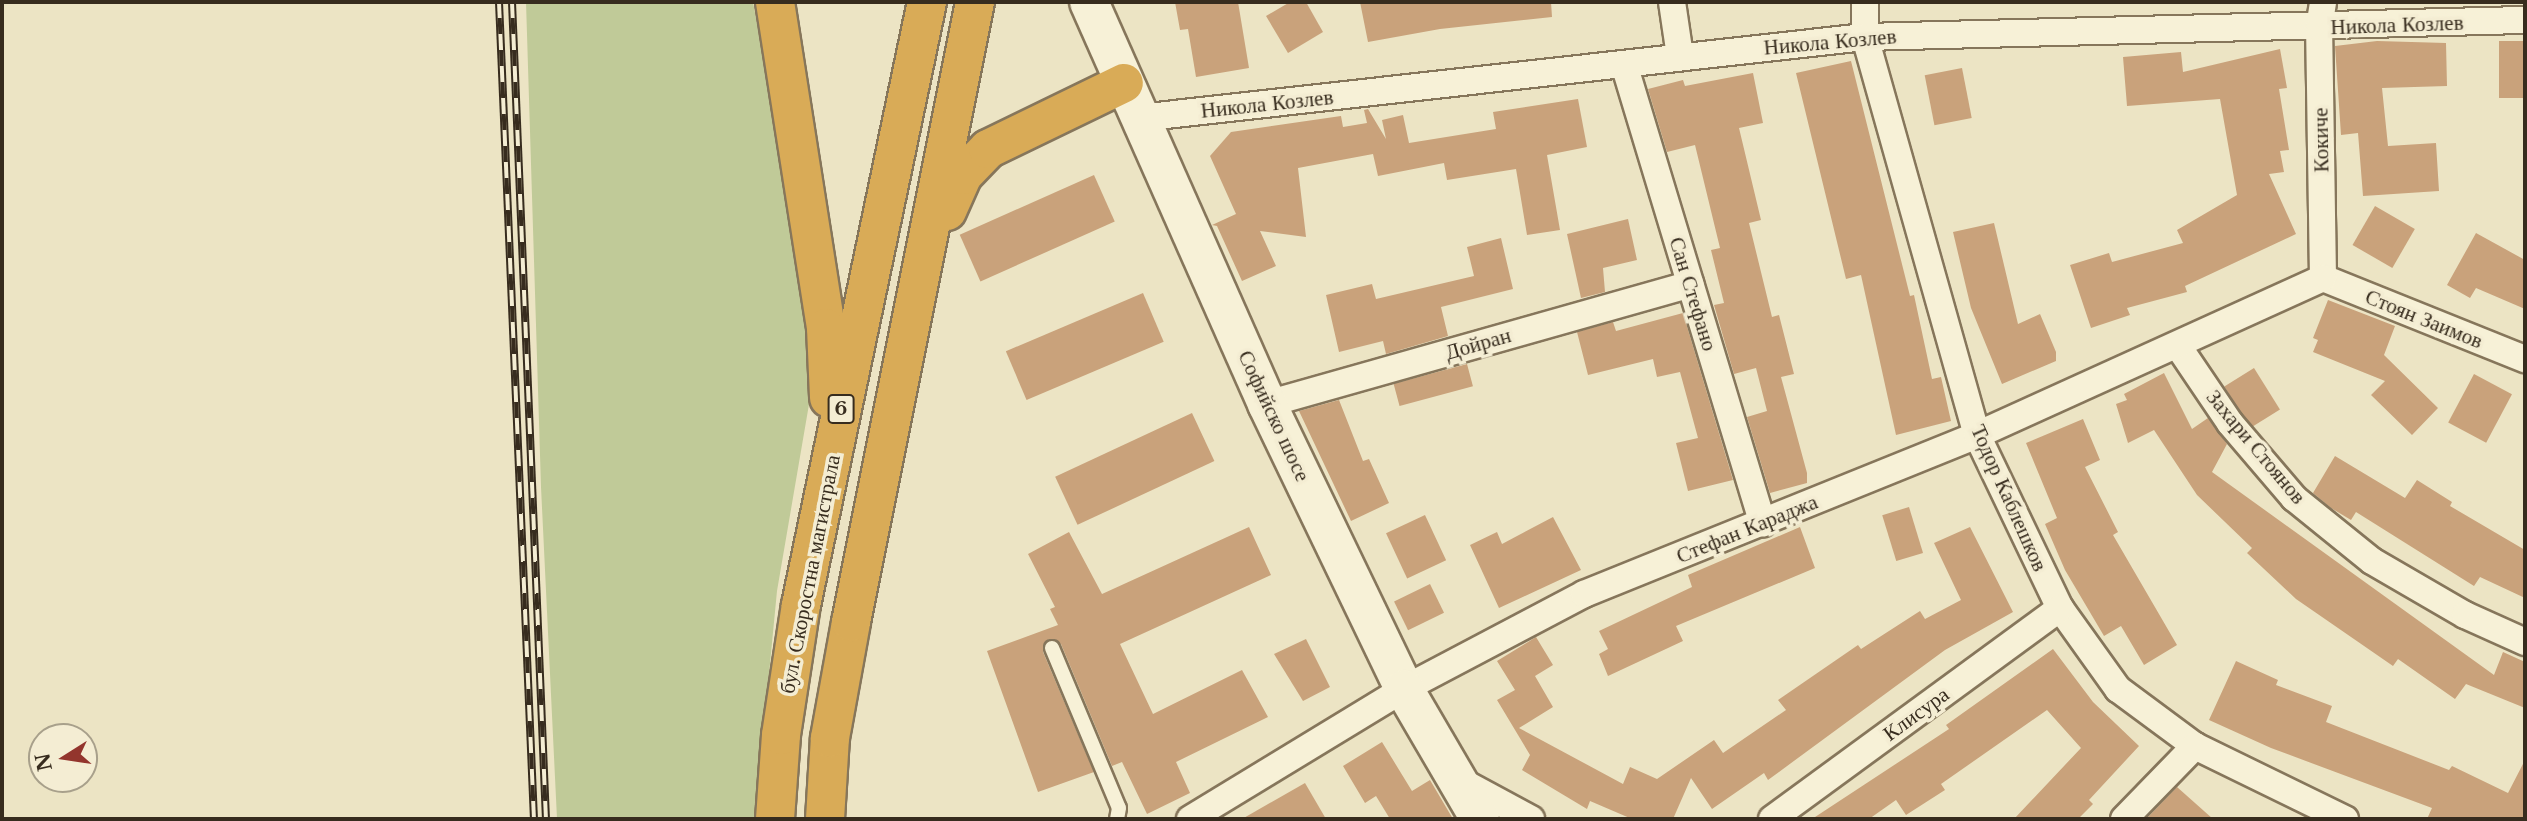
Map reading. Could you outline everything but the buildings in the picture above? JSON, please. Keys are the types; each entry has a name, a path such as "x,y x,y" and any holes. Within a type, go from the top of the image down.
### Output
{"highway":[{"path":"775,2 826,328 830,464"},
{"name":"бул. Скоростна магистрала","path":"775,819 781,735 830,464 927,2"},
{"path":"825,819 830,738 975,2"},
{"path":"914,310 953,192 974,160 1006,138 1124,83"}],"main road":[{"name":"Софийско шосе","path":"1089,2 1267,404 1404,689 1480,819"}],"street":[{"path":"1672,2 1680,56"},
{"name":"Тодор Каблешков","path":"1865,2 1865,37 1978,435 2060,608 2118,689 2195,746 2345,819"},
{"name":"Кокиче","path":"2323,2 2319,29 2323,278"},
{"name":"Никола Козлев","path":"1139,118 1865,37 2319,29 2525,20"},
{"name":"Сан Стефано","path":"1624,64 1763,523"},
{"name":"Стефан Караджа","path":"1191,819 1234,809 1404,689 1584,594 1978,435 2323,278"},
{"name":"Стоян Заимов","path":"2323,278 2525,359"},
{"name":"Дойран","path":"1267,404 1690,284"},
{"name":"Захари Стоянов","path":"2178,346 2230,423 2294,498 2372,561 2465,615 2525,642"},
{"name":"Клисура","path":"1772,819 2060,608"},
{"path":"2124,819 2195,746"},
{"path":"1454,777 1531,819"}],"lane":[{"path":"1052,648 1119,808 1118,819"}],"green space":[{"path":"526,2 753,2 809,309 813,381 777,591 755,819 557,819 541,487"}],"railway":[{"path":"499,2 534,819"},
{"path":"512,2 546,819"}]}
